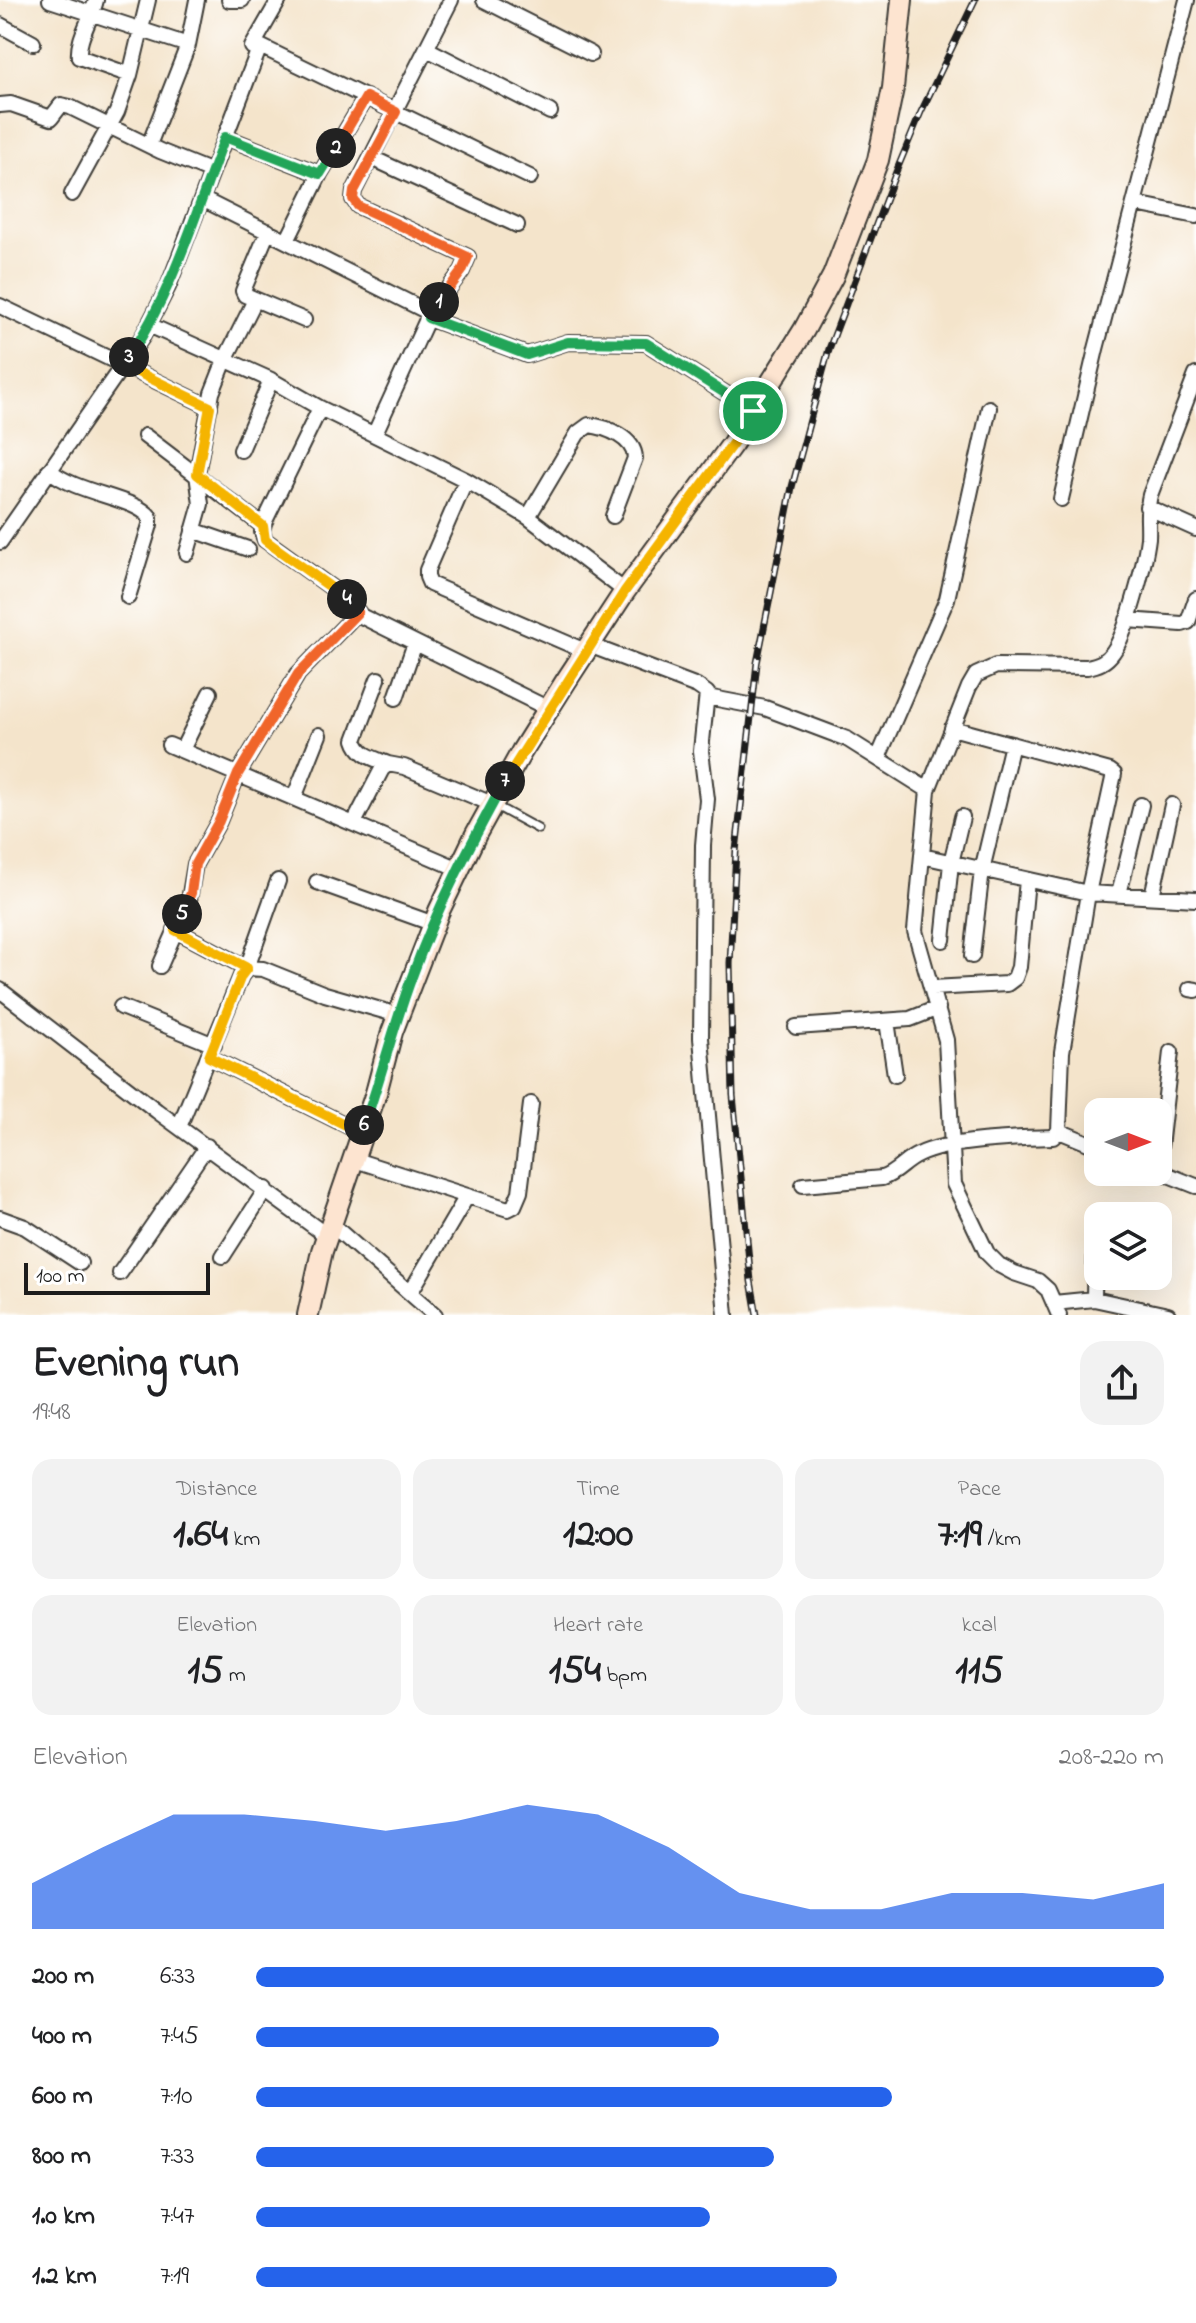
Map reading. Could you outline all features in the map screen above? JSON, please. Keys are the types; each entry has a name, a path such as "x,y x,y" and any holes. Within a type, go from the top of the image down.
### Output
{"street":[{"path":"50,0 94,7 141,30 188,45"},
{"path":"72,194 110,125 130,75 148,0"},
{"path":"149,145 188,45 197,0"},
{"path":"229,0 242,0"},
{"path":"279,0 252,47 260,46 530,177"},
{"path":"375,433 429,316 462,271 468,257 358,206 353,199 354,191 451,0"},
{"path":"484,0 591,54"},
{"path":"308,1315 329,1230 398,1015 459,869 492,804 587,648 753,411 818,306 848,241 878,160 893,88 902,0"},
{"path":"1061,499 1096,349 1187,0"},
{"path":"94,7 78,49 79,57 130,75"},
{"path":"0,25 33,43"},
{"path":"0,542 149,325 168,287 260,46"},
{"path":"427,49 550,112"},
{"path":"287,241 320,174 366,97"},
{"path":"0,105 11,104 51,118 61,105 212,172"},
{"path":"225,137 320,174"},
{"path":"372,158 517,225"},
{"path":"202,199 429,316 527,355 568,342 646,343 753,411"},
{"path":"1136,204 1196,216"},
{"path":"268,231 243,291 255,300 304,320"},
{"path":"187,553 201,504 197,474 216,381 255,300"},
{"path":"0,306 210,407"},
{"path":"149,325 271,380 320,408 466,480 528,517 625,591"},
{"path":"1168,1315 1094,1299 1057,1309 1038,1281 1007,1269 987,1253 954,1184 946,1040 915,931 928,790 969,687 976,675 996,666 1087,667 1100,664 1113,653 1127,620 1147,542 1147,507 1196,375"},
{"path":"241,450 271,380"},
{"path":"320,408 263,526 265,540 350,601 361,616 549,709"},
{"path":"878,758 947,599 989,408"},
{"path":"528,517 578,433 589,425 625,439 632,443 635,451 613,516"},
{"path":"145,436 263,526"},
{"path":"49,470 69,484 138,508 150,517 128,597"},
{"path":"466,480 427,570 430,584 587,648 697,686 704,690 707,697 701,751 707,799 703,845 701,1038 726,1315"},
{"path":"1147,507 1196,529"},
{"path":"193,530 248,549"},
{"path":"1127,620 1182,624 1188,622 1196,599"},
{"path":"160,966 189,900 195,864 219,821 238,774 298,674 358,612"},
{"path":"396,698 415,643"},
{"path":"378,679 355,740 357,749 492,804"},
{"path":"210,693 175,748 459,869"},
{"path":"707,697 765,708 847,739 928,790"},
{"path":"803,1185 882,1178 891,1175 917,1155 950,1145 1053,1137 1059,1131 1062,1052 1088,893 1114,774 952,728"},
{"path":"294,798 319,735"},
{"path":"972,956 982,870 1012,744"},
{"path":"354,823 382,769 388,764"},
{"path":"1119,894 1141,805"},
{"path":"1152,896 1172,805"},
{"path":"943,940 951,863 962,817"},
{"path":"922,856 1088,893 1196,899"},
{"path":"932,988 1007,984 1015,978 1019,967 1027,880"},
{"path":"179,1127 247,968 278,881"},
{"path":"317,882 434,924"},
{"path":"175,930 247,968 263,969 325,994 398,1015"},
{"path":"0,990 179,1127 329,1230 435,1315"},
{"path":"121,1007 212,1051 362,1133"},
{"path":"796,1027 919,1018 938,1008"},
{"path":"887,1021 895,1075"},
{"path":"1166,1098 1171,1052"},
{"path":"352,1159 508,1209 514,1206 520,1192 531,1104"},
{"path":"1059,1131 1084,1141"},
{"path":"120,1273 207,1146"},
{"path":"1172,1177 1196,1186"},
{"path":"223,1256 266,1189"},
{"path":"410,1293 467,1196"},
{"path":"0,1218 25,1227 80,1263"},
{"path":"1094,1290 1094,1299"}],"lane":[{"path":"492,804 538,829"}],"railway":[{"path":"757,1315 733,1095 730,963 736,851 757,663 792,487 829,349 921,112 975,0"}],"route":[{"path":"366,97 396,112 354,191 353,199 358,206 468,257 462,271 428,318 527,355 568,342 646,343 753,411 601,626 492,804 439,911 414,970 362,1133 209,1057 247,968 175,930 189,900 195,864 219,821 238,774 294,681 358,612 350,601 265,540 263,526 197,474 210,407 123,365 143,336 168,287 225,137 320,174 366,97"}]}
